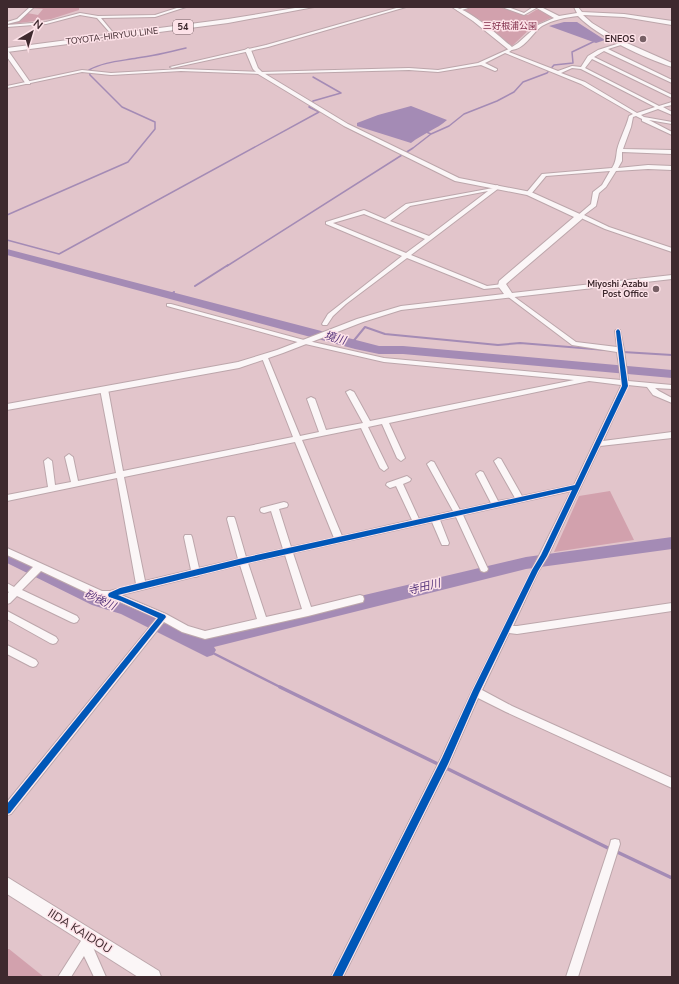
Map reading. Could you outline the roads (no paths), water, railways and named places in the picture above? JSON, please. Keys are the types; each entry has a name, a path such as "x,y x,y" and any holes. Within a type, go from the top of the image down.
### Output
{"main road":[{"name":"TOYOTA-HIRYUU LINE","path":"54,44 226,19 295,7"},
{"name":"TOYOTA-HIRYUU LINE","path":"7,50 228,21 311,7"},
{"name":"IIDA KAIDOU","path":"7,885 88,942 153,977"}],"street":[{"path":"7,25 18,20 32,7"},
{"path":"7,25 43,23 80,14 98,17 155,16 184,7"},
{"path":"152,72 248,50 404,7"},
{"path":"454,7 475,20 509,51 583,83 643,118 672,123"},
{"path":"459,10 469,7"},
{"path":"504,7 524,14 537,7 559,18"},
{"path":"576,7 581,16 593,27 623,43 672,65"},
{"path":"7,87 82,71 111,74 181,70 260,73 409,69 438,71 480,64 516,48 541,25 559,18 615,14 672,23"},
{"path":"98,17 113,35"},
{"path":"582,68 590,57 604,49 623,43"},
{"path":"604,49 672,82"},
{"path":"248,50 256,69 260,73 346,125 458,180 529,193 607,228 672,250"},
{"path":"7,53 28,83"},
{"path":"590,57 672,97"},
{"path":"480,64 495,70"},
{"path":"557,73 572,67 582,68 672,114"},
{"path":"502,286 502,283 511,275 594,205 596,192 604,186 619,161 620,150 629,127 631,116 672,102"},
{"path":"643,118 649,124 672,134"},
{"path":"620,150 672,152"},
{"path":"529,193 544,175 648,167 672,168"},
{"path":"386,221 408,205 497,187"},
{"path":"325,324 330,315 344,303 497,187"},
{"path":"430,238 364,212 328,223 486,288 502,286"},
{"path":"7,407 208,371 265,358 378,314 407,307 672,277"},
{"path":"502,286 509,296 574,344 621,350"},
{"path":"169,305 303,342 384,360 672,387"},
{"path":"337,977 444,762 506,629 541,562 598,444 625,382 618,331"},
{"path":"265,358 339,540"},
{"path":"7,498 366,426 590,379"},
{"path":"648,384 656,393 672,401"},
{"path":"104,389 141,586"},
{"path":"350,392 384,468"},
{"path":"311,399 324,434"},
{"path":"385,422 401,458"},
{"path":"598,444 672,435"},
{"path":"69,457 75,484"},
{"path":"48,461 52,489"},
{"path":"498,462 520,499"},
{"path":"431,464 458,513 484,569"},
{"path":"480,474 496,505"},
{"path":"390,484 407,479"},
{"path":"398,482 417,523"},
{"path":"111,595 120,591 196,574 243,561 576,487"},
{"path":"264,510 284,505"},
{"path":"274,508 308,612"},
{"path":"231,519 243,561 264,622"},
{"path":"435,519 445,543"},
{"path":"188,537 196,574"},
{"path":"7,551 101,595 111,595 123,599 162,619 204,635 360,599"},
{"path":"7,600 39,567"},
{"path":"7,587 74,620"},
{"path":"506,629 517,630 672,608"},
{"path":"7,614 53,640"},
{"path":"7,810 162,619"},
{"path":"7,649 33,663"},
{"path":"476,692 509,709 672,783"},
{"path":"572,977 615,844"},
{"path":"64,977 88,942"},
{"path":"88,942 100,977"}],"waterway":[{"path":"431,134 449,126 464,114 497,101 514,92 523,82 547,73 554,65 573,63 572,52 595,41"},
{"path":"7,215 128,162 155,129 155,122 122,107 90,75 89,70 106,63 186,48"},
{"path":"7,240 59,254 319,112 309,107 313,101 341,93 313,77"},
{"path":"424,131 431,134"},
{"path":"227,266 413,148 431,134"},
{"name":"境川","path":"7,252 359,346 379,350 403,350 672,374"},
{"path":"195,286 228,265"},
{"name":"境川","path":"170,296 174,292"},
{"path":"351,344 365,327 385,334 498,345 520,343 606,350"},
{"path":"623,352 672,355"},
{"name":"寺田川","path":"194,643 204,642 526,563 672,543"},
{"name":"砂後川","path":"7,556 98,600 126,609 194,643"},
{"name":"寺田川","path":"194,643 207,650"},
{"path":"207,650 281,687"},
{"path":"281,687 440,765"},
{"path":"444,767 610,849"},
{"path":"615,851 672,878"}],"place":[{"name":"ENEOS","path":"643,39"},
{"name":"Miyoshi Azabu Post Office","path":"656,289"}],"park label":[{"name":"三好根浦公園","path":"510,26"}]}
